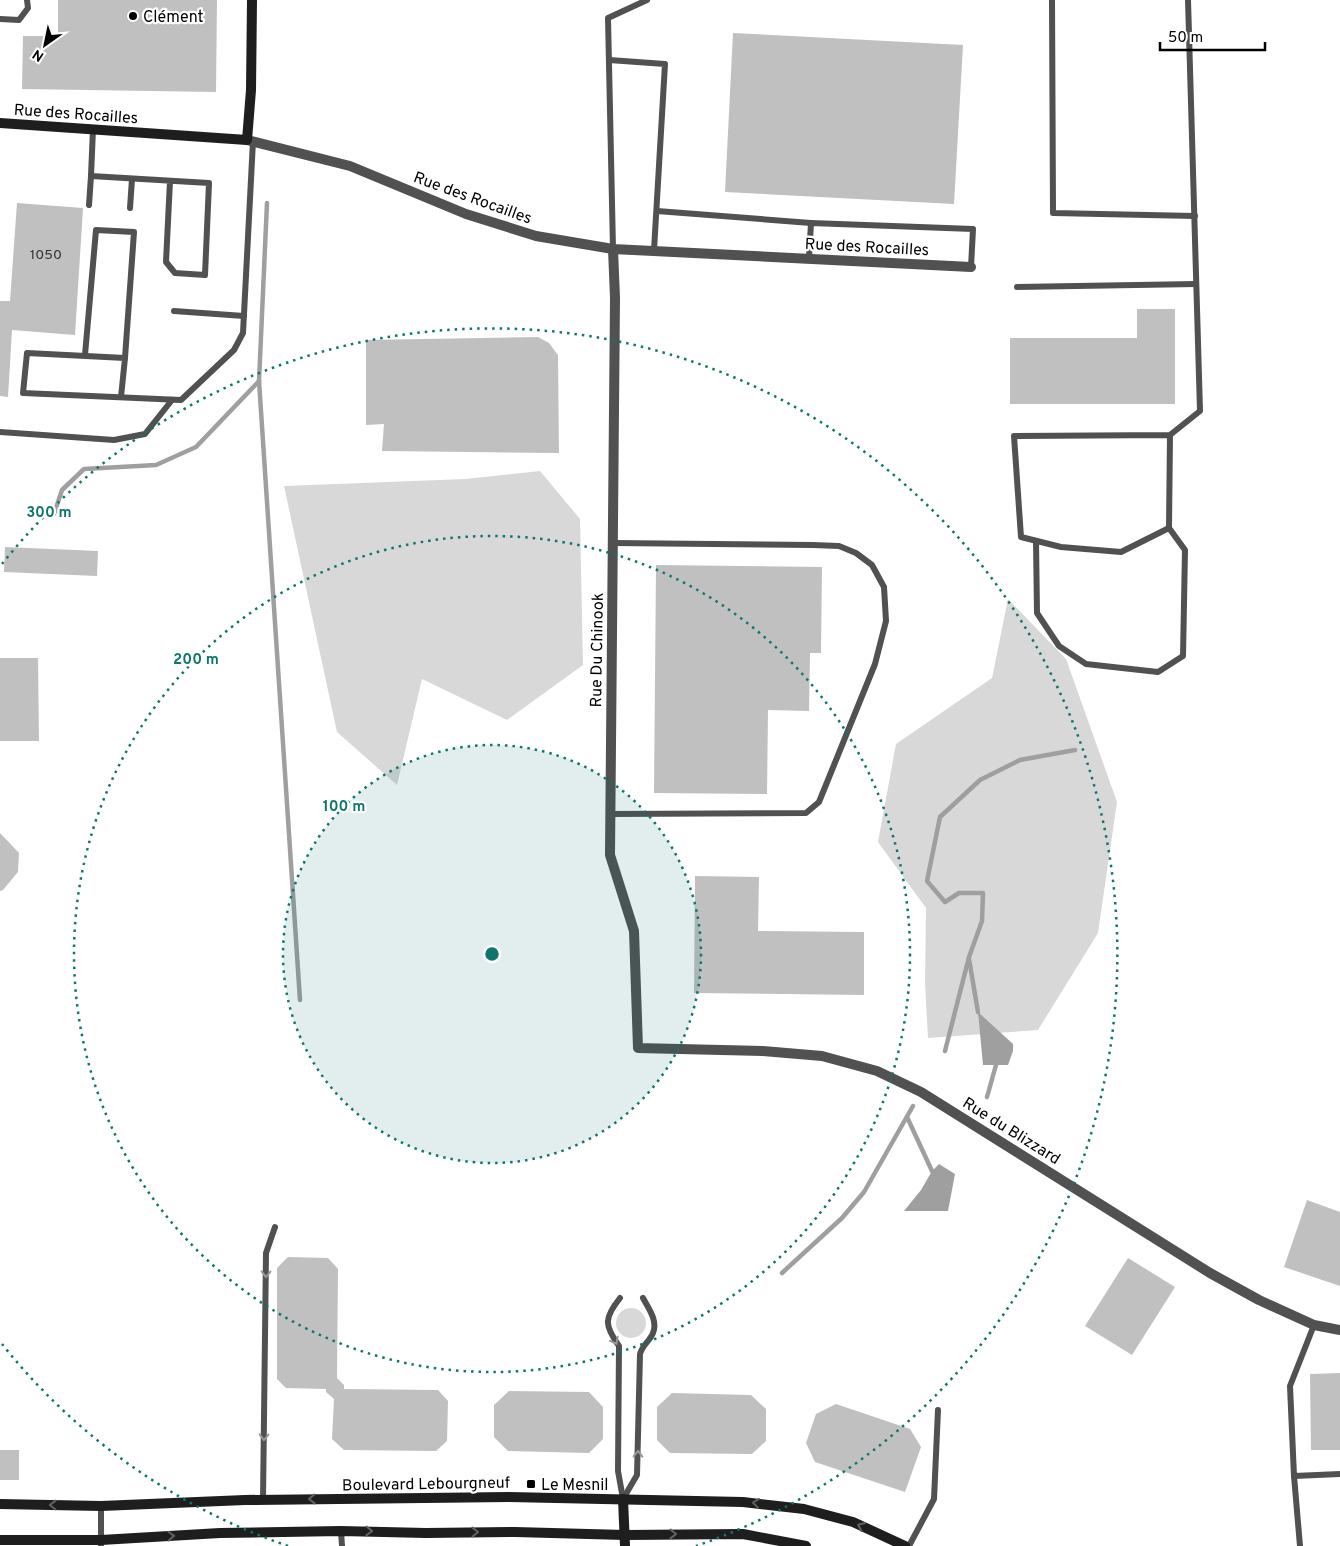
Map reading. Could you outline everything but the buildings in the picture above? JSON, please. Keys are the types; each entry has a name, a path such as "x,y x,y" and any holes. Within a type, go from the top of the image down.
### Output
{"main road":[{"path":"250,141 252,0"},
{"name":"Rue des Rocailles","path":"0,123 250,141"},
{"name":"Boulevard Lebourgneuf","path":"0,1504 101,1506 263,1500 509,1497 743,1502 804,1509 852,1522 905,1546"},
{"path":"623,1499 625,1546"},
{"path":"0,1540 101,1543 220,1533 341,1530 426,1533 516,1532 625,1535 743,1534 806,1546"}],"street":[{"name":"Rue des Rocailles","path":"250,141 350,166 466,214 536,236 613,249 971,267"},
{"name":"Rue Du Chinook","path":"613,249 615,298 610,855 634,931 638,1048"},
{"name":"Rue du Blizzard","path":"638,1048 763,1051 822,1056 877,1071 921,1092 1210,1273 1259,1300 1314,1325 1340,1330"}],"lane":[{"path":"0,19 19,20 28,8 27,0"},
{"path":"613,249 608,18 647,0"},
{"path":"1052,0 1053,213 1195,216"},
{"path":"1169,528 1121,552 1061,547 1021,537 1014,436 1170,434 1200,411 1188,0"},
{"path":"609,60 664,64 654,250"},
{"path":"89,204 93,129"},
{"path":"125,358 26,353 23,393 182,400 234,350 242,334 244,316 250,141"},
{"path":"91,176 209,183 206,275 175,273 166,262 170,181"},
{"path":"130,208 132,179"},
{"path":"657,211 811,223 973,229 971,267"},
{"path":"808,258 811,223"},
{"path":"85,355 96,230 134,232 122,397"},
{"path":"1017,287 1196,284"},
{"path":"174,311 244,316"},
{"path":"0,432 114,440 145,434 172,400"},
{"path":"1036,541 1037,613 1059,646 1086,664 1158,672 1183,656 1184,550 1169,528 1170,434"},
{"path":"610,814 806,813 819,802 874,664 886,621 884,588 872,566 856,553 839,546 813,544 612,543"},
{"path":"263,1500 266,1253 275,1227"},
{"path":"620,1298 609,1312 608,1330 619,1346 618,1471 623,1499"},
{"path":"623,1499 637,1475 640,1354 642,1346 653,1333 654,1318 643,1298"},
{"path":"1300,1546 1294,1476 1290,1386 1314,1325"},
{"path":"910,1546 934,1499 938,1410"},
{"path":"1294,1476 1340,1474"},
{"path":"101,1506 101,1543"},
{"path":"341,1530 342,1546"}],"shaded area":[{"path":"540,471 580,519 583,665 507,720 422,679 397,785 337,732 284,486 465,479"},
{"path":"1008,599 1066,659 1117,802 1098,933 1038,1030 928,1038 925,983 926,908 878,842 896,744 992,678"},
{"path":"978,1012 1013,1044 1013,1051 1008,1065 983,1065"},
{"path":"939,1164 955,1174 948,1211 904,1211 921,1190 932,1171"},
{"path":"631,1308 642,1312 646,1323 642,1334 631,1338 620,1334 616,1323 620,1312"}],"waterway":[{"path":"267,203 259,381 300,1000"},
{"path":"54,514 62,490 84,469 156,465 196,447 259,381"},
{"path":"945,1051 969,957 982,921 983,893 959,893 945,902 927,881 940,817 980,780 1020,760 1075,750"},
{"path":"969,959 978,1012"},
{"path":"987,1097 996,1065"},
{"path":"782,1273 842,1218 864,1192 913,1106"},
{"path":"907,1117 932,1171"}],"place":[{"name":"Clément","path":"133,16"},
{"name":"Le Mesnil","path":"531,1484"}]}
